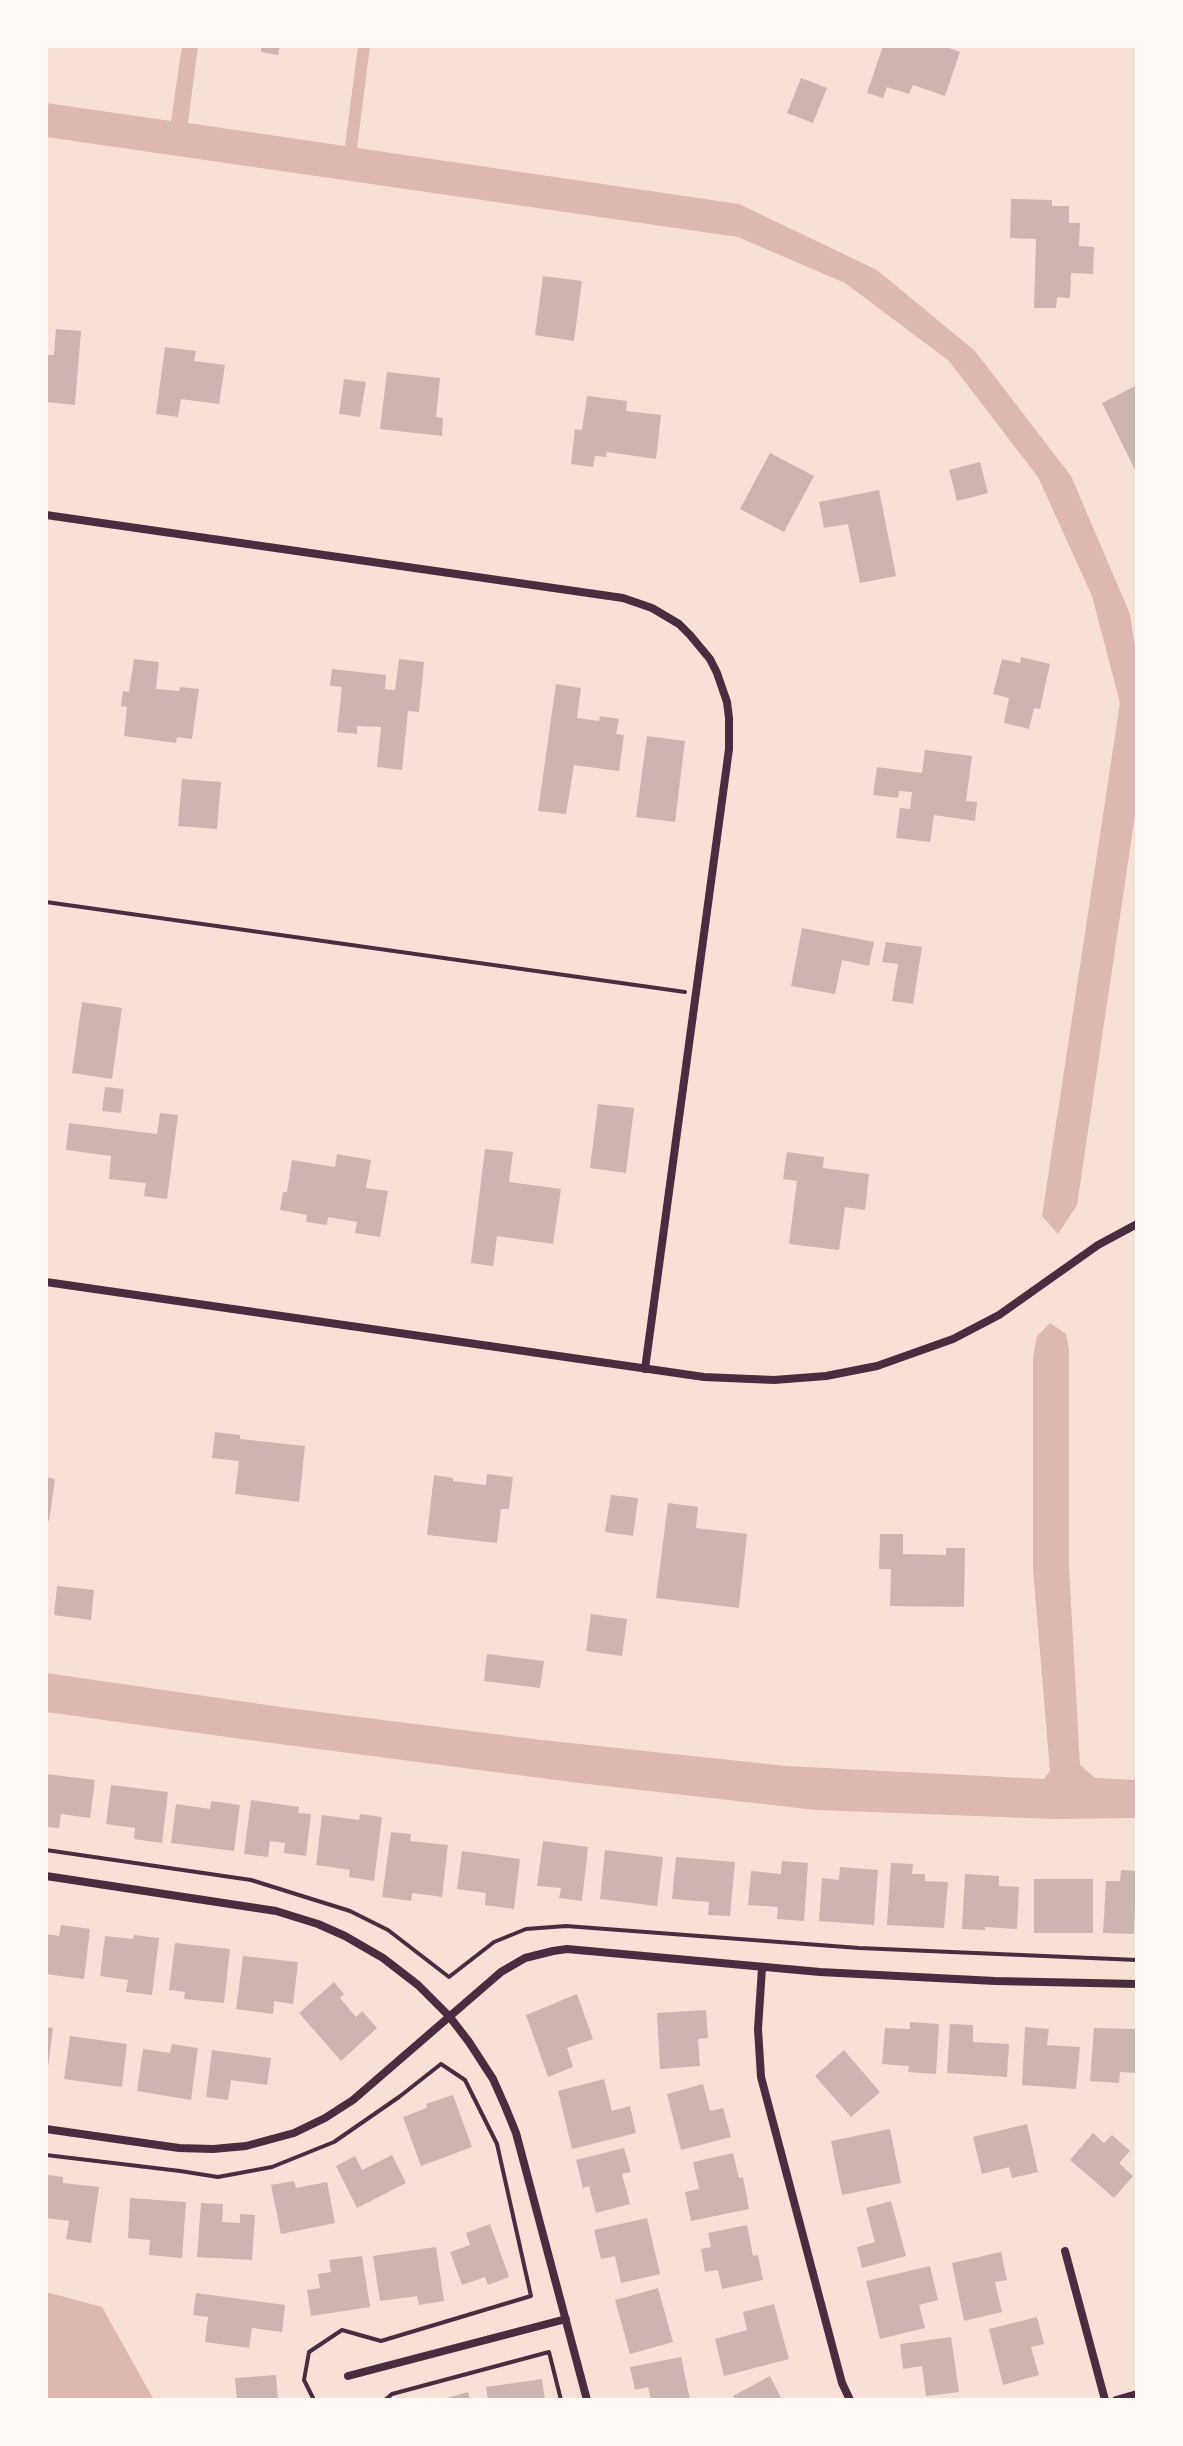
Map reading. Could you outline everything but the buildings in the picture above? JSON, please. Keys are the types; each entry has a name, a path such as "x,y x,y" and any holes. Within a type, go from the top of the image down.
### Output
{"street":[{"path":"46,515 623,598 652,608 679,624 710,659 723,687 729,718 729,749 645,1369"},
{"path":"46,1282 704,1377 774,1380 826,1376 877,1366 953,1339 999,1315 1098,1245 1137,1224"},
{"path":"46,1876 276,1911 345,1936 383,1958 418,1985 449,2016 469,2042 493,2079 516,2133 587,2400"},
{"path":"46,2129 179,2148 213,2149 263,2143 325,2118 353,2100 513,1964 525,1958 567,1949 762,1968 995,1981 1137,1984"},
{"path":"762,1968 757,2045 761,2077 842,2383 850,2400"},
{"path":"1065,2251 1105,2400"},
{"path":"348,2376 566,2319"},
{"path":"1116,2400 1137,2394"}],"path":[{"path":"46,902 695,994"},
{"path":"46,1850 251,1880 350,1911 388,1930 449,1977 494,1942 526,1929 566,1926 859,1948 1137,1960"},
{"path":"46,2155 218,2177 272,2167 334,2142 441,2064 465,2080 497,2144 531,2296 381,2341 342,2330 309,2352 304,2380 314,2400"},
{"path":"385,2400 392,2394 549,2352 561,2400"}],"shaded area":[{"path":"182,46 198,46 188,123 345,146 358,46 370,46 357,148 739,204 877,270 975,351 1071,476 1130,614 1137,660 1137,802 1077,1205 1058,1234 1042,1216 1120,703 1092,596 1038,477 949,361 845,283 738,237 46,137 46,103 171,121"},
{"path":"1050,1323 1066,1334 1069,1350 1069,1568 1080,1765 1095,1778 1137,1780 1137,1818 1055,1819 816,1810 579,1783 46,1712 46,1673 542,1740 786,1766 1044,1779 1050,1771 1033,1569 1033,1358 1037,1336"},
{"path":"46,2292 102,2307 154,2400 46,2400"}]}
